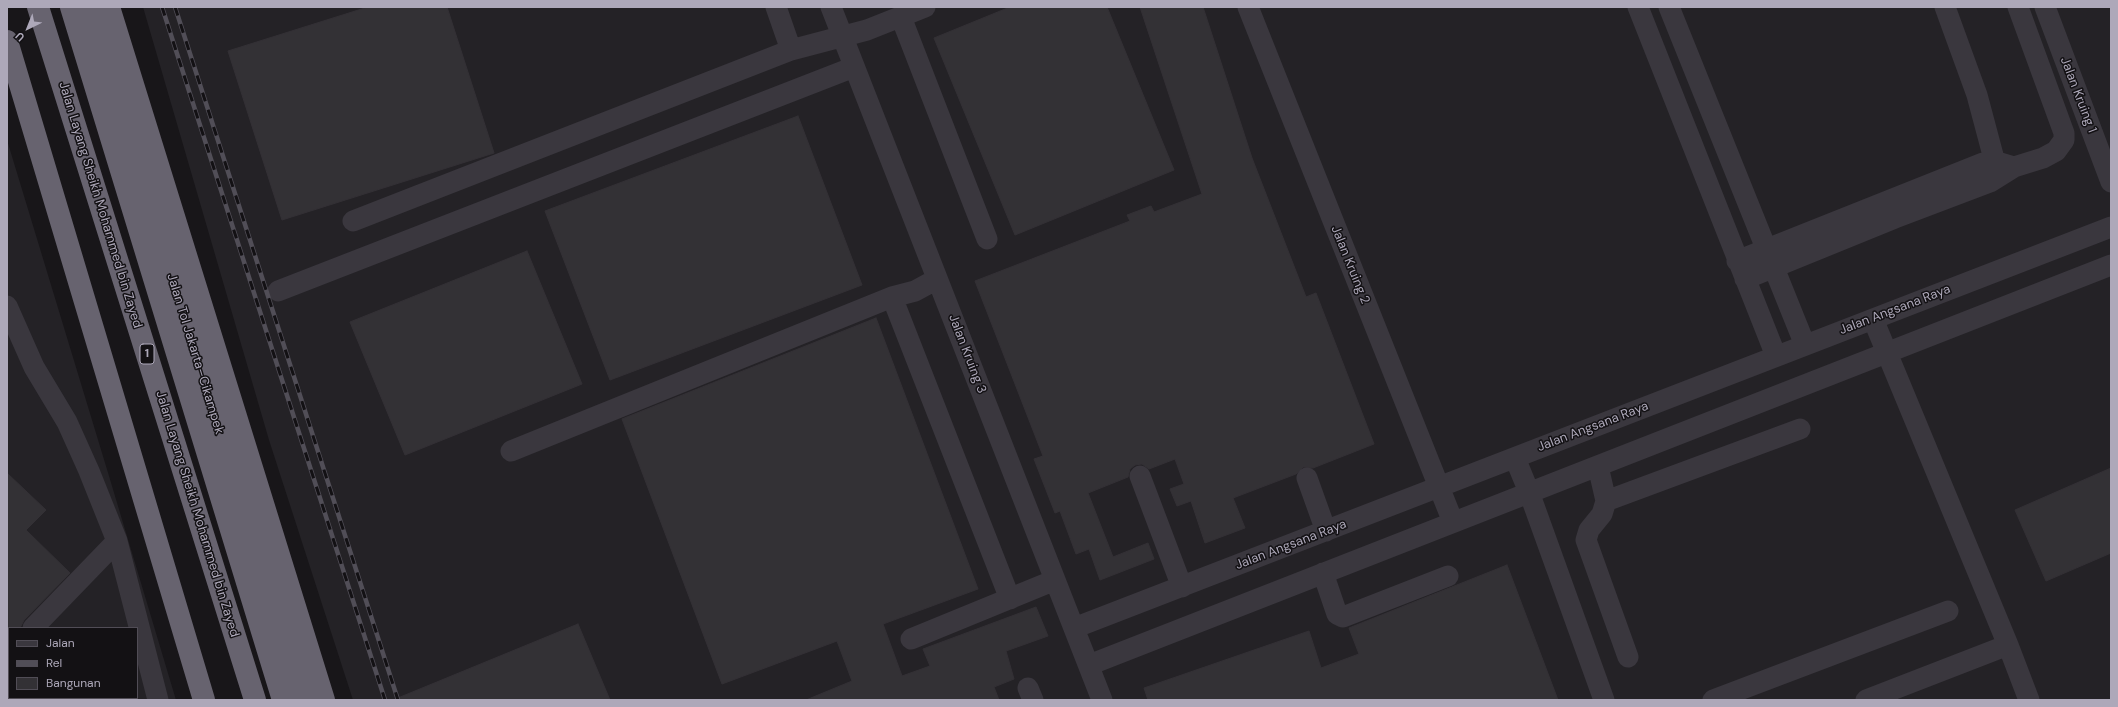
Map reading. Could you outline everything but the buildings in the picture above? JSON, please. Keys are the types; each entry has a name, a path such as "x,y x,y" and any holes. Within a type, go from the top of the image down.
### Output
{"highway":[{"name":"1","path":"31,7 242,700"},
{"name":"Jalan Layang Sheikh Mohammed bin Zayed","path":"38,7 255,700"},
{"name":"1","path":"71,7 283,700"},
{"name":"Jalan Tol Jakarta–Cikampek","path":"89,7 302,700"},
{"path":"109,7 324,700"},
{"path":"7,41 204,700"}],"street":[{"path":"776,7 791,50"},
{"name":"Jalan Kruing 3","path":"831,7 1102,700"},
{"path":"353,222 791,50 843,37 925,7"},
{"name":"Jalan Kruing 2","path":"1248,7 1453,522"},
{"path":"1638,7 1776,356"},
{"path":"1669,7 1805,345"},
{"path":"1945,7 1978,94 2002,168"},
{"path":"1741,270 1774,269 1983,163 2002,168 2051,155 2060,146 2064,133 2018,7"},
{"name":"Jalan Kruing 1","path":"2045,7 2111,182"},
{"path":"901,17 987,239"},
{"path":"278,291 854,67"},
{"path":"1741,270 1767,250 1891,209"},
{"name":"Jalan Angsana Raya","path":"1074,628 2111,226"},
{"path":"1088,665 2111,265"},
{"path":"511,451 892,297 915,291 937,279"},
{"path":"892,297 1010,599"},
{"path":"7,306 34,367 67,422 89,471 117,541 158,700"},
{"path":"1873,319 2008,645 2029,700"},
{"path":"1606,501 1800,429"},
{"path":"1515,458 1530,492 1604,700"},
{"path":"1598,466 1606,501 1602,514 1589,530 1586,540 1628,657"},
{"path":"1140,476 1182,587"},
{"path":"1307,478 1326,531"},
{"path":"34,627 117,541"},
{"path":"1323,573 1337,614 1343,617 1448,576"},
{"path":"910,639 1055,580"},
{"path":"1713,700 1948,611"},
{"path":"1866,700 2008,645"}],"shaded area":[{"path":"143,7 2111,7 2111,700 353,700 269,440"},
{"path":"7,140 109,476 176,700 7,700"}],"railway":[{"path":"162,7 385,700"},
{"path":"175,7 398,700"}]}
